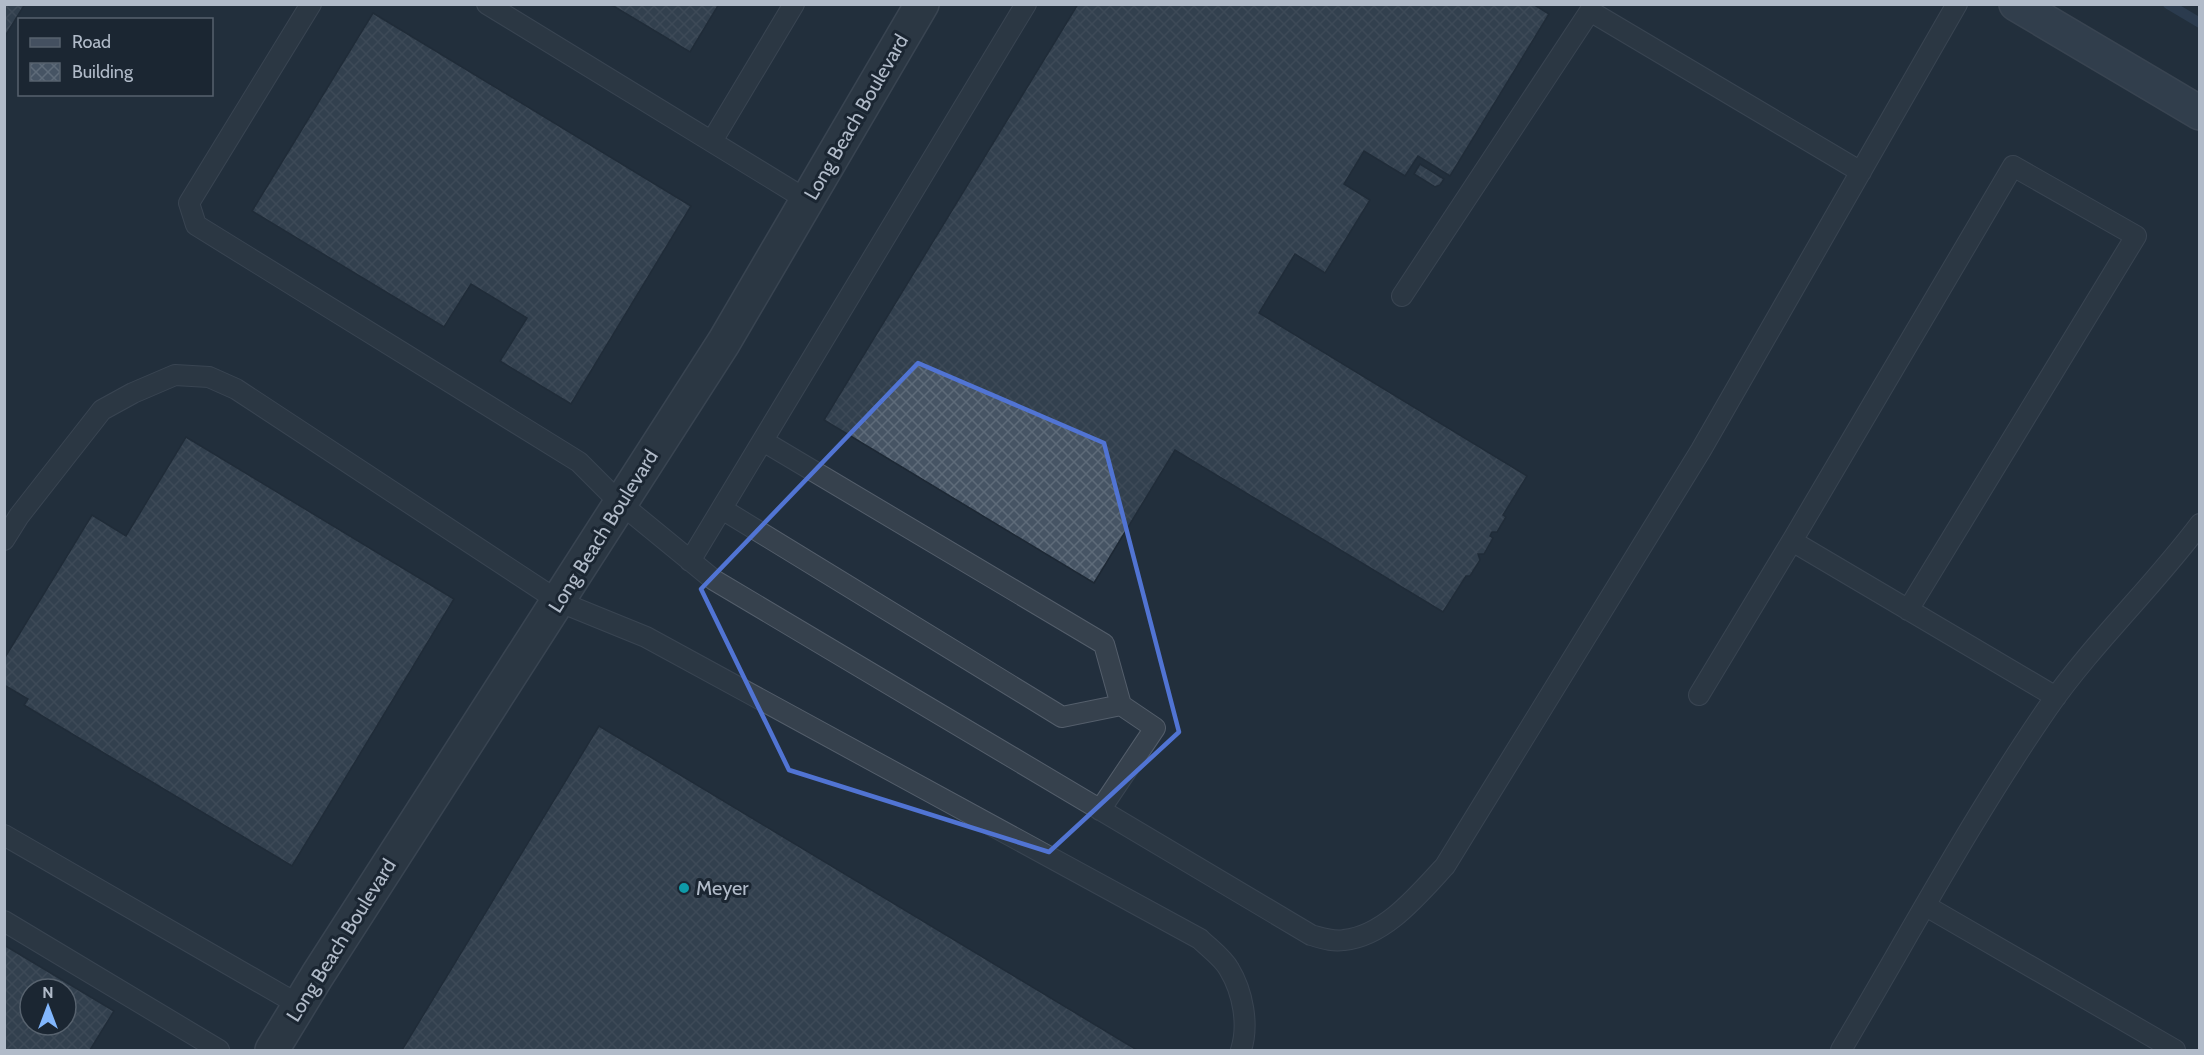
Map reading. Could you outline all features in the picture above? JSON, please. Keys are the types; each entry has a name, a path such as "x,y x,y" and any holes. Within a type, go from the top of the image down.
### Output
{"main road":[{"path":"2016,4 2199,113"}],"street":[{"name":"Long Beach Boulevard","path":"272,1050 724,342 922,4"}],"lane":[{"path":"311,4 189,203 196,225 579,462 620,503 714,580 1311,935 1328,940 1344,940 1363,935 1385,923 1417,897 1446,866 1701,450 1957,4"},
{"path":"487,4 807,200"},
{"path":"712,141 794,4"},
{"path":"690,561 1026,4"},
{"path":"1402,296 1590,11 1861,172"},
{"path":"1699,695 2013,166 2136,236 1908,610"},
{"path":"4,540 19,516 102,410 132,393 176,375 209,378 236,389 560,602 646,637 1200,939 1229,968 1243,1002 1244,1041 1241,1050"},
{"path":"763,441 1104,644 1121,705 1155,728 1100,810"},
{"path":"722,509 1062,717 1121,705"},
{"path":"1841,1050 1993,795 2056,697 2199,524"},
{"path":"1792,541 2056,697"},
{"path":"4,835 299,1005"},
{"path":"1926,906 2175,1050"},
{"path":"4,921 219,1050"}],"highlighted area":[{"path":"918,363 1104,443 1179,732 1049,852 789,770 701,589"}],"building":[{"path":"4,4 25,4 4,38"},
{"path":"610,4 719,4 690,52"},
{"path":"1078,4 1533,4 1549,14 1450,176 1418,156 1405,176 1364,151 1344,184 1370,200 1325,273 1295,254 1259,313 1527,476 1503,515 1506,517 1497,532 1492,532 1490,536 1493,538 1484,554 1478,554 1480,560 1470,576 1466,576 1443,612 1175,450 1094,583 824,420"},
{"path":"373,13 691,206 571,404 500,361 527,318 471,284 444,327 252,211"},
{"path":"1420,164 1444,179 1440,185 1435,187 1414,174"},
{"path":"186,437 454,599 292,866 24,705 28,699 4,685 4,659 92,515 126,536"},
{"name":"Meyer","path":"599,726 1137,1050 402,1050"},
{"path":"4,945 57,977 18,977 18,1037 78,1037 78,989 114,1011 90,1050 4,1050"}],"waterway":[{"path":"2168,4 2200,23"}],"place":[{"name":"Meyer","path":"684,888"}]}
